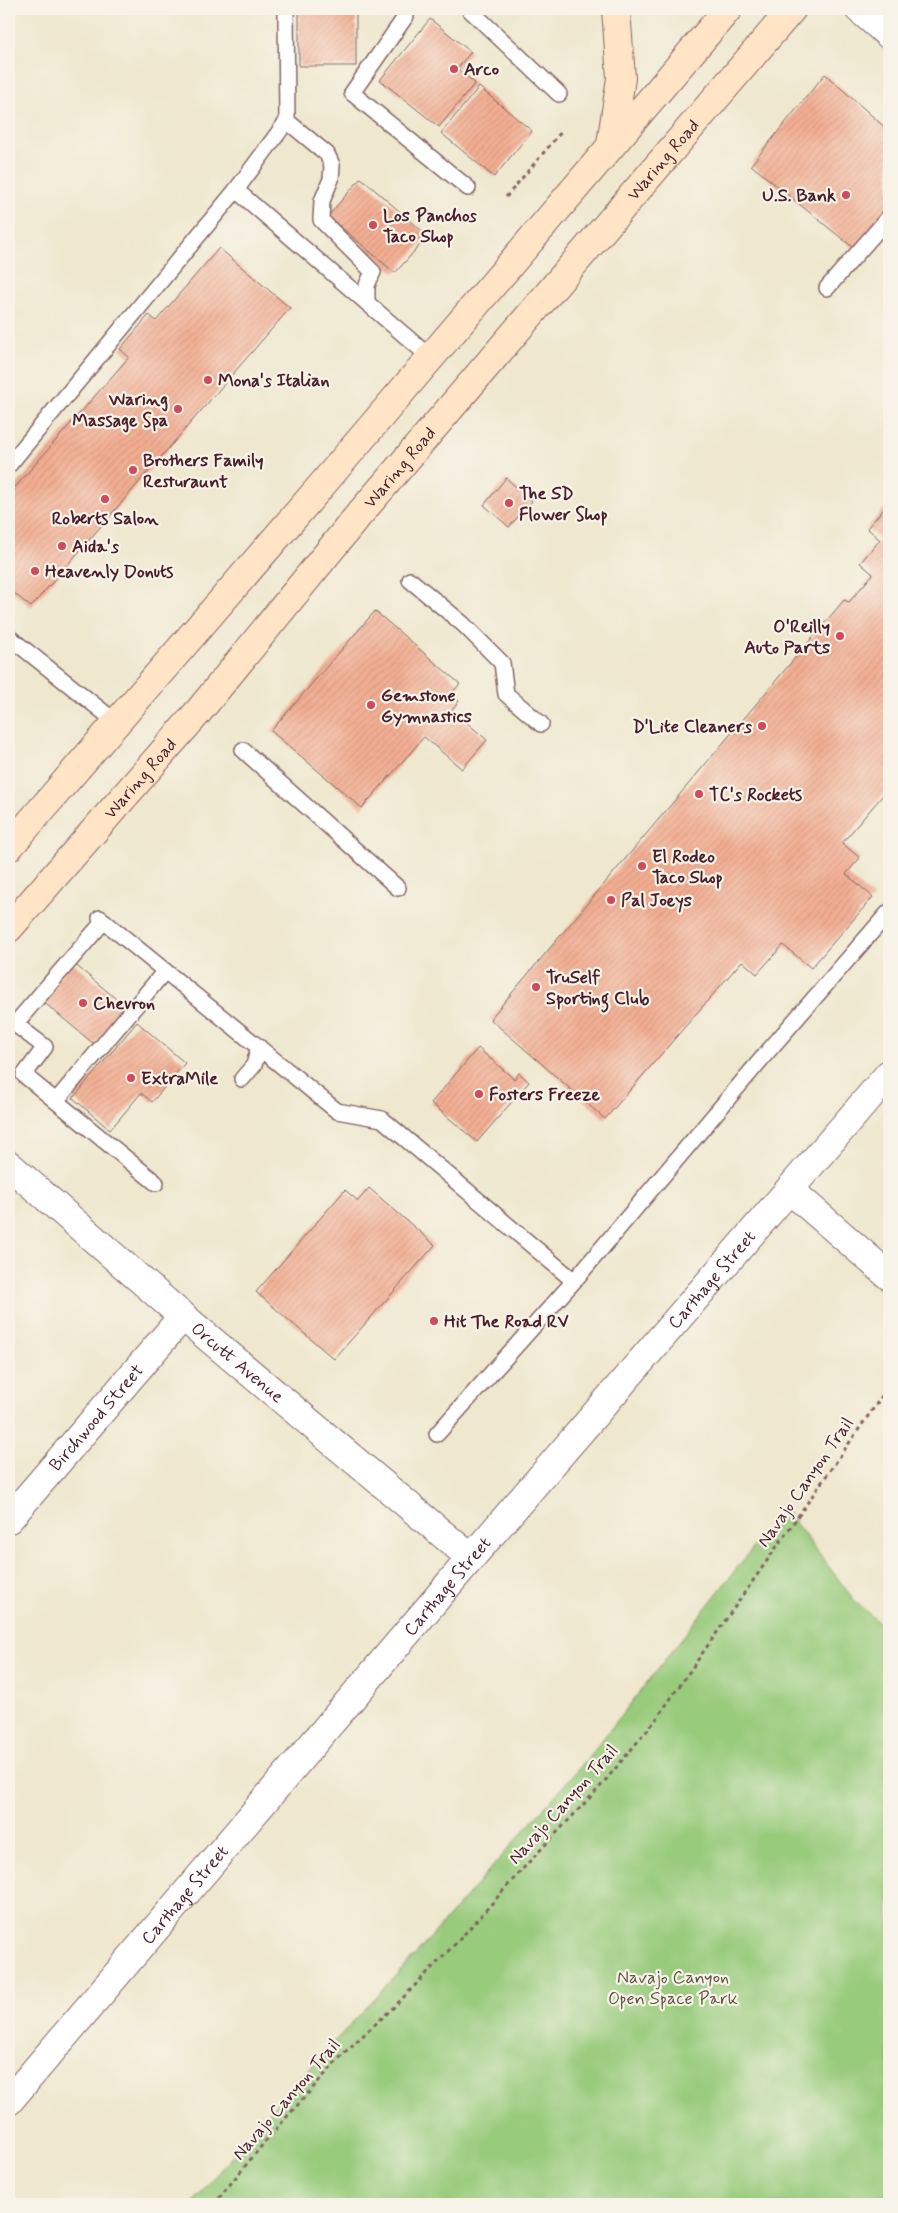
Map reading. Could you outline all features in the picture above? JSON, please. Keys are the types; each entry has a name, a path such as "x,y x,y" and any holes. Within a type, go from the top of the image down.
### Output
{"main road":[{"path":"611,144 621,78 616,9"},
{"path":"9,847 431,358 611,144 728,9"},
{"name":"Waring Road","path":"9,928 199,711 358,517 792,9"}],"street":[{"path":"859,9 889,35"},
{"name":"Carthage Street","path":"9,2101 471,1558 889,1074"},
{"name":"Orcutt Avenue","path":"9,1165 183,1316 471,1558"},
{"path":"790,1190 889,1276"},
{"name":"Birchwood Street","path":"9,1519 183,1316"}],"lane":[{"path":"9,465 236,190 287,122 286,9"},
{"path":"408,9 406,16 352,93 468,188"},
{"path":"469,9 559,94"},
{"path":"287,122 327,154 332,165 331,179 322,202 321,220 373,272 368,285 367,302"},
{"path":"236,190 431,358"},
{"path":"827,288 889,217"},
{"path":"410,580 463,624 502,663 506,694 542,724"},
{"path":"9,637 116,722"},
{"path":"243,750 398,888"},
{"path":"437,1434 574,1282 764,1056 889,912"},
{"path":"156,1183 24,1075 45,1047 15,1024 102,920 337,1111 382,1119 574,1282"},
{"path":"56,1101 165,971"},
{"path":"242,1079 254,1065 259,1047"}],"path":[{"path":"506,197 562,131"},
{"name":"Navajo Canyon Trail","path":"214,2204 268,2138 345,2052 394,2007 460,1939 599,1788 655,1722 889,1386"}],"green space":[{"name":"Navajo Canyon Open Space Park","path":"784,1508 855,1601 889,1632 889,2204 192,2204 267,2114 416,1954 587,1759"}],"building":[{"path":"299,9 356,9 356,66 299,66"},
{"path":"430,19 471,52 457,69 475,83 439,127 380,80"},
{"path":"825,74 889,131 889,210 856,250 751,165"},
{"path":"479,87 532,131 494,177 441,133"},
{"path":"361,178 428,236 395,273 328,216"},
{"path":"219,248 290,308 31,607 9,589 9,494 129,357 120,349 149,315 156,321"},
{"path":"506,478 532,501 509,527 484,505"},
{"path":"889,503 889,788 842,843 860,858 846,874 873,897 811,968 783,945 757,974 742,961 605,1119 490,1019 844,600 849,602 873,574 860,563 880,540 867,528"},
{"path":"375,611 460,684 451,694 459,701 452,710 487,740 462,769 424,737 362,808 271,731"},
{"name":"Chevron","path":"72,962 126,1007 95,1045 40,999"},
{"name":"ExtraMile","path":"137,1022 185,1063 152,1102 141,1093 110,1130 73,1098"},
{"path":"478,1048 514,1079 519,1073 529,1082 477,1142 431,1103"},
{"path":"369,1188 435,1245 334,1359 256,1292 345,1190 358,1201"}],"place":[{"name":"Arco","path":"454,69"},
{"name":"U.S. Bank","path":"846,195"},
{"name":"Los Panchos Taco Shop","path":"373,225"},
{"name":"Mona's Italian","path":"208,380"},
{"name":"Waring Massage Spa","path":"178,409"},
{"name":"Brothers Family Resturaunt","path":"133,470"},
{"name":"Roberts Salon","path":"105,499"},
{"name":"The SD Flower Shop","path":"509,503"},
{"name":"Aida's","path":"62,546"},
{"name":"Heavenly Donuts","path":"35,571"},
{"name":"O'Reilly Auto Parts","path":"840,636"},
{"name":"Gemstone Gymnastics","path":"371,705"},
{"name":"D'Lite Cleaners","path":"762,726"},
{"name":"TC's Rockets","path":"699,794"},
{"name":"El Rodeo Taco Shop","path":"642,866"},
{"name":"Pal Joeys","path":"611,900"},
{"name":"TruSelf Sporting Club","path":"536,987"},
{"name":"Chevron","path":"83,1003"},
{"name":"ExtraMile","path":"131,1078"},
{"name":"Fosters Freeze","path":"479,1094"},
{"name":"Hit The Road RV","path":"434,1321"}]}
